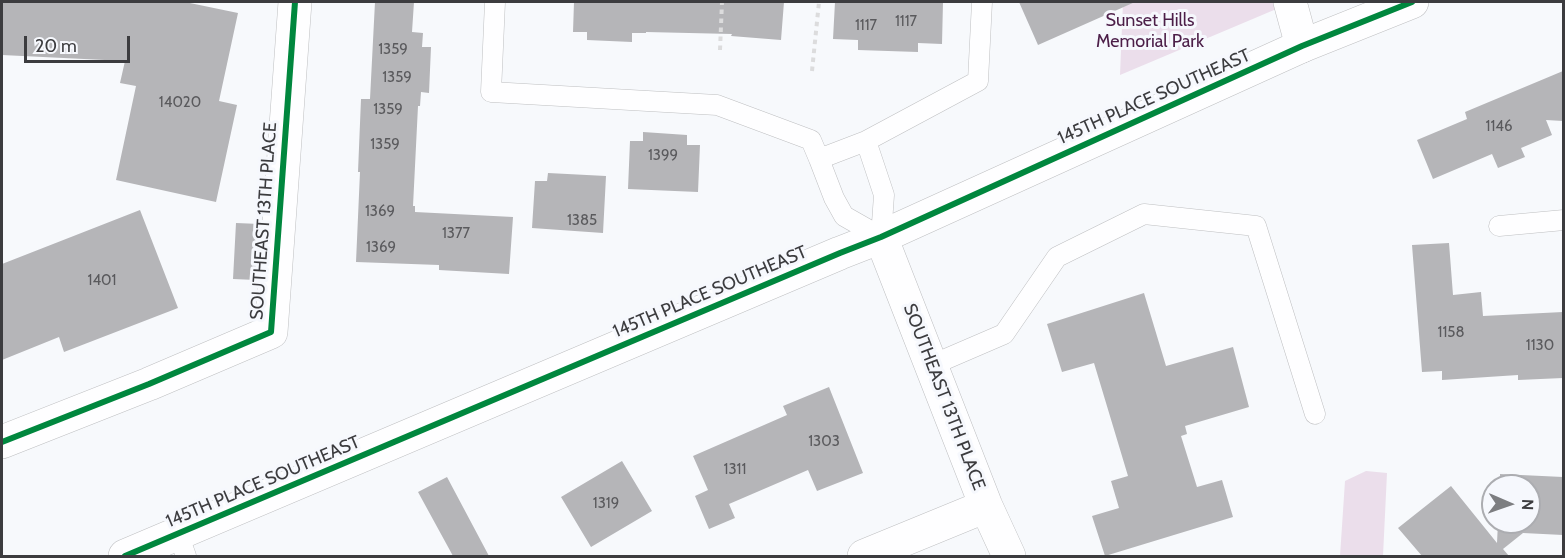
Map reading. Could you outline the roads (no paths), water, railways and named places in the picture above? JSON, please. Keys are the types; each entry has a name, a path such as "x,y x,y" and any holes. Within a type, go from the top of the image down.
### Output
{"street":[{"name":"SOUTHEAST 13TH PLACE","path":"2,442 149,384 271,332 295,2"},
{"path":"1290,2 1302,46"},
{"name":"145TH PLACE SOUTHEAST","path":"125,556 182,545 840,253 881,237 1302,46 1412,2"},
{"name":"SOUTHEAST 13TH PLACE","path":"881,237 986,506 1009,556"},
{"path":"864,556 986,506"}],"lane":[{"path":"495,2 491,92 717,105 811,140 834,198 844,216 881,237 884,195 866,141"},
{"path":"819,159 866,141 978,81 982,2"},
{"path":"932,365 1004,334 1057,256 1144,214 1256,226 1315,414"},
{"path":"1498,226 1563,220"}],"park label":[{"name":"Sunset Hills Memorial Park","path":"1150,31"}]}
